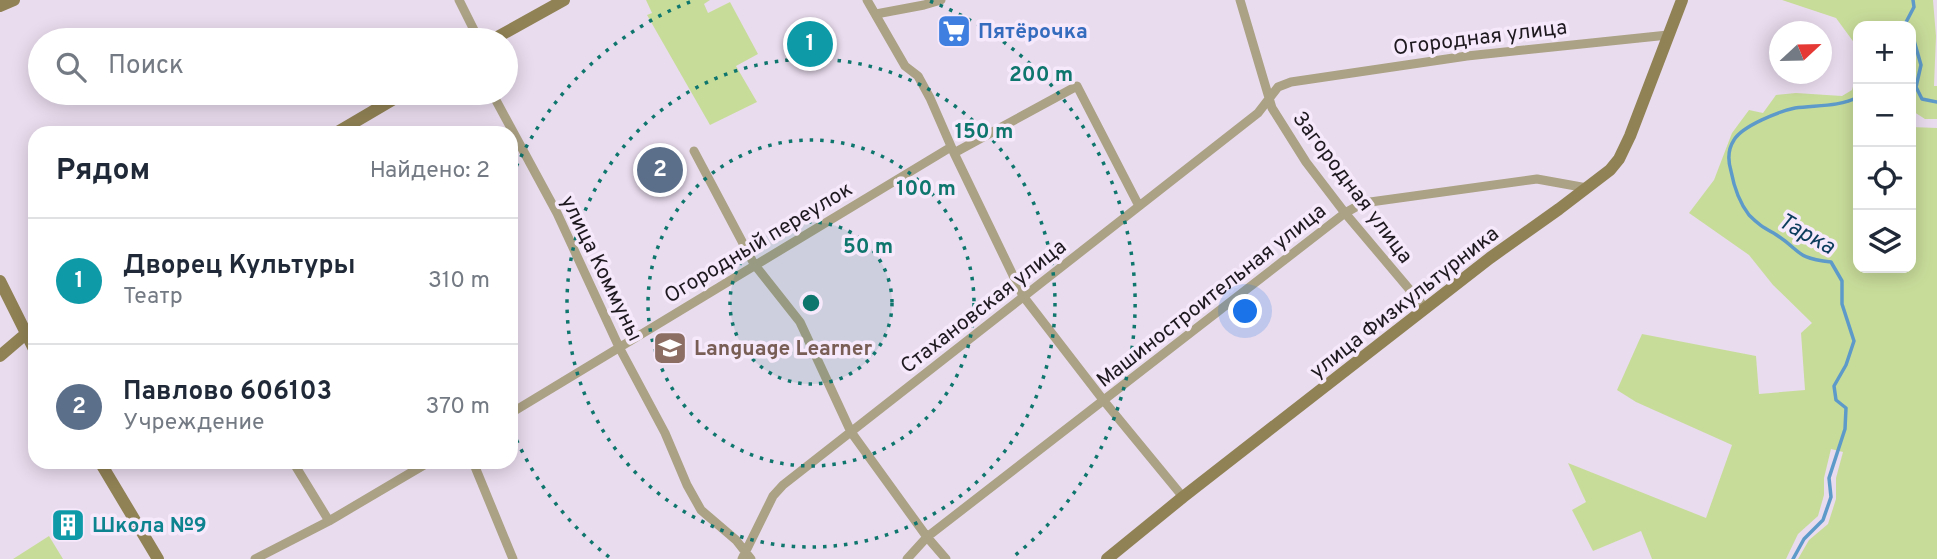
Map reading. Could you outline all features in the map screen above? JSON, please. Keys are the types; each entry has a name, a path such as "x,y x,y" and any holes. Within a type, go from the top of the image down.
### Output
{"street":[{"path":"0,6 14,0"},
{"path":"459,0 473,28"},
{"path":"514,28 564,0"},
{"path":"867,0 905,66 918,76 1023,296 1182,497"},
{"path":"876,14 941,0"},
{"name":"Загородная улица","path":"1240,0 1269,101 1306,162 1426,309"},
{"path":"1668,35 1682,0"},
{"name":"Огородная улица","path":"1269,101 1278,88 1307,80 1466,56 1668,35"},
{"name":"улица Физкультурника","path":"1107,559 1182,497 1490,258 1610,170 1619,159 1630,136 1668,35"},
{"name":"Огородный переулок","path":"518,409 754,264 953,150 1077,86 1139,206"},
{"name":"Стахановская улица","path":"746,557 773,496 783,485 1258,113 1269,101"},
{"path":"348,126 384,105"},
{"name":"улица Коммуны","path":"498,105 510,126"},
{"name":"улица Коммуны","path":"518,141 561,221 619,346 645,391 687,485 701,510 736,540 746,557"},
{"path":"694,151 754,264 800,322 851,432 946,559"},
{"name":"Машиностроительная улица","path":"907,559 927,537 1345,213 1363,203 1537,179 1587,188"},
{"path":"0,281 28,327"},
{"path":"0,356 28,332"},
{"path":"104,469 158,559"},
{"path":"297,469 329,521"},
{"path":"255,559 329,521 417,469"},
{"path":"476,469 513,559"}],"green space":[{"path":"646,0 710,0 704,4 708,13 730,2 758,54 736,66 757,102 710,125 647,15 652,13"},
{"path":"1782,0 1933,0 1937,119 1925,119 1916,113 1916,21 1853,21 1853,41 1836,18"},
{"path":"1853,86 1853,273 1916,273 1916,127 1937,128 1937,559 1798,559 1809,540 1828,524 1836,499 1836,478 1843,452 1831,449 1818,516 1798,534 1786,559 1652,559 1641,531 1593,551 1572,510 1586,502 1568,463 1706,518 1732,445 1636,402 1617,390 1642,334 1756,356 1759,394 1805,390 1801,333 1812,323 1773,285 1749,255 1689,213 1714,180 1732,133 1749,110 1763,113 1776,95 1796,93 1842,96"},
{"path":"49,536 63,559 13,559"}],"waterway":[{"name":"Тарка","path":"1907,21 1914,7 1913,0"},
{"path":"1916,48 1921,65 1916,87 1922,99 1937,102"},
{"name":"Тарка","path":"1793,559 1804,539 1823,520 1831,497 1829,478 1845,429 1846,408 1836,400 1834,386 1846,365 1854,341 1842,304 1842,281 1831,262 1804,256 1749,215 1735,189 1729,163 1730,151 1738,135 1771,116 1795,108 1836,104 1853,99"}],"place":[{"name":"Пятёрочка","path":"954,31"},
{"name":"Дворец Культуры","path":"810,44"},
{"name":"Павлово 606103","path":"660,170"},
{"name":"Language Learner","path":"670,348"},
{"name":"Школа №9","path":"68,525"}]}
